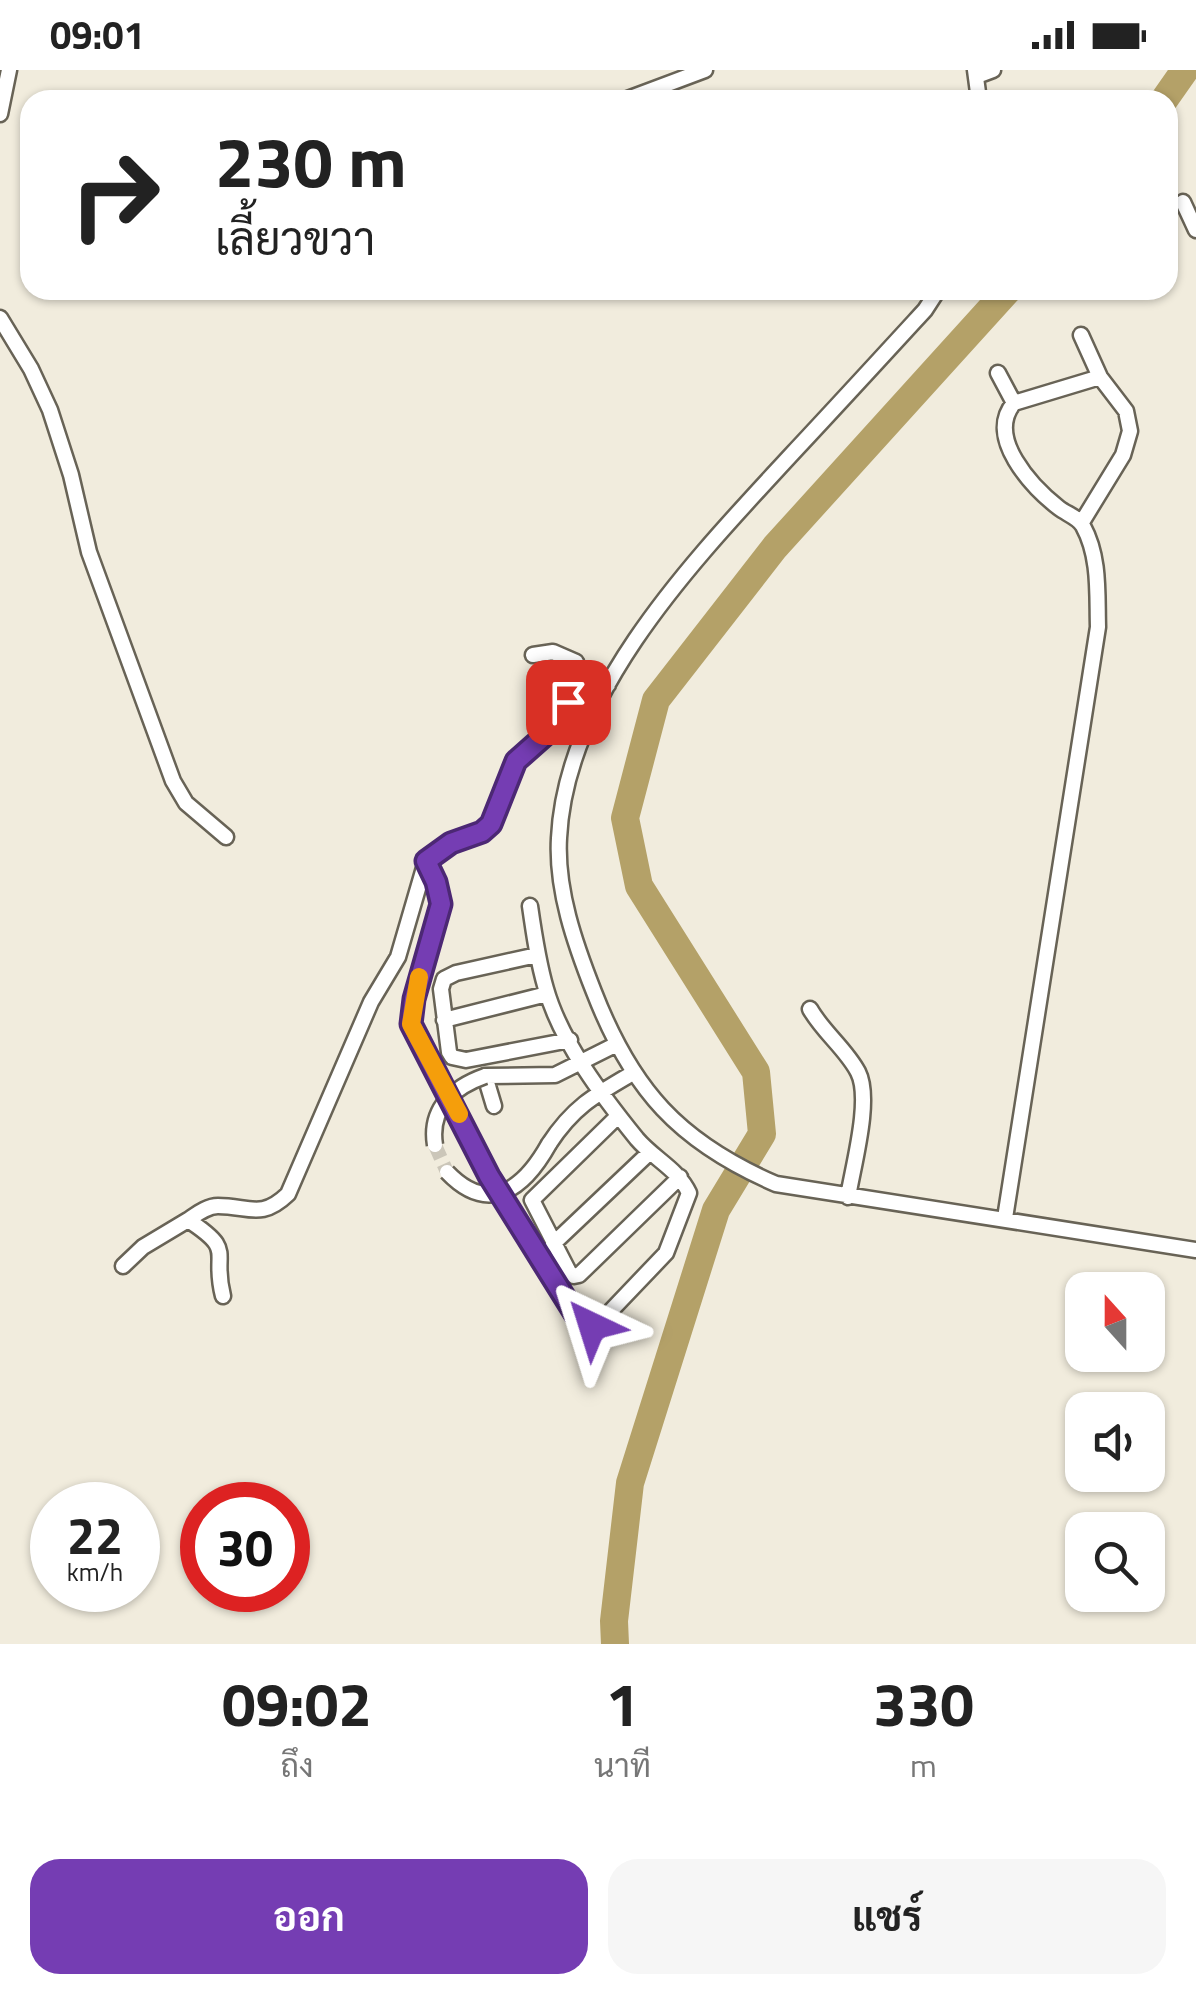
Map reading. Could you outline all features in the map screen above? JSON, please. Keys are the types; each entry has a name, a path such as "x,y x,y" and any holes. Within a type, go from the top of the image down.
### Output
{"street":[{"path":"0,114 9,70"},
{"path":"652,90 705,70"},
{"path":"976,73 993,70"},
{"path":"1183,202 1196,230"},
{"path":"930,300 715,537 669,594 608,686 576,756 559,836 560,879 572,926 587,974 632,1073 665,1112 731,1164 776,1184 1196,1250"},
{"path":"0,318 32,369 50,410 71,475 89,552 173,781 186,803 226,837"},
{"path":"1081,335 1100,376 1126,411 1130,431 1123,455 1082,522"},
{"path":"998,373 1014,404"},
{"path":"1005,1218 1098,627 1096,562 1082,522 1047,498 1012,453 1005,438 1004,420 1014,404 1100,376"},
{"path":"533,655 552,652 576,662"},
{"path":"123,1266 144,1247 216,1206 264,1210 288,1194 371,1002 406,939 426,861 442,848 482,832 491,824 516,761 560,722 574,683 608,686"},
{"path":"426,861 441,904 414,999 411,1024 489,1176 584,1324 592,1326 666,1254 690,1194 680,1177 649,1153 618,1116 581,1062 547,994 530,906"},
{"path":"537,955 448,976 441,989 449,1052 458,1060 570,1040"},
{"path":"444,1020 547,994"},
{"path":"810,1009 862,1081 863,1106 848,1196"},
{"path":"434,1144 433,1134 444,1101 461,1084 485,1076 556,1075 617,1044"},
{"path":"447,1172 471,1191 496,1195 518,1187 566,1118 632,1073"},
{"path":"485,1076 494,1106"},
{"path":"618,1116 532,1200 569,1272 579,1275 680,1177"},
{"path":"553,1244 649,1153"},
{"path":"188,1220 214,1237 220,1250 218,1278 223,1296"}],"waterway":[{"path":"1171,90 1185,70"},
{"path":"615,1644 614,1621 630,1483 716,1210 762,1134 756,1072 639,886 625,818 656,700 775,547 999,300"}],"tunnel":[{"path":"435,1145 447,1172"}],"slow traffic":[{"path":"419,977 411,1024 459,1114"}],"route":[{"path":"568,702 560,722 516,761 491,824 482,832 433,853 426,861 441,904 414,999 411,1024 489,1176 575,1314 592,1326"}]}
